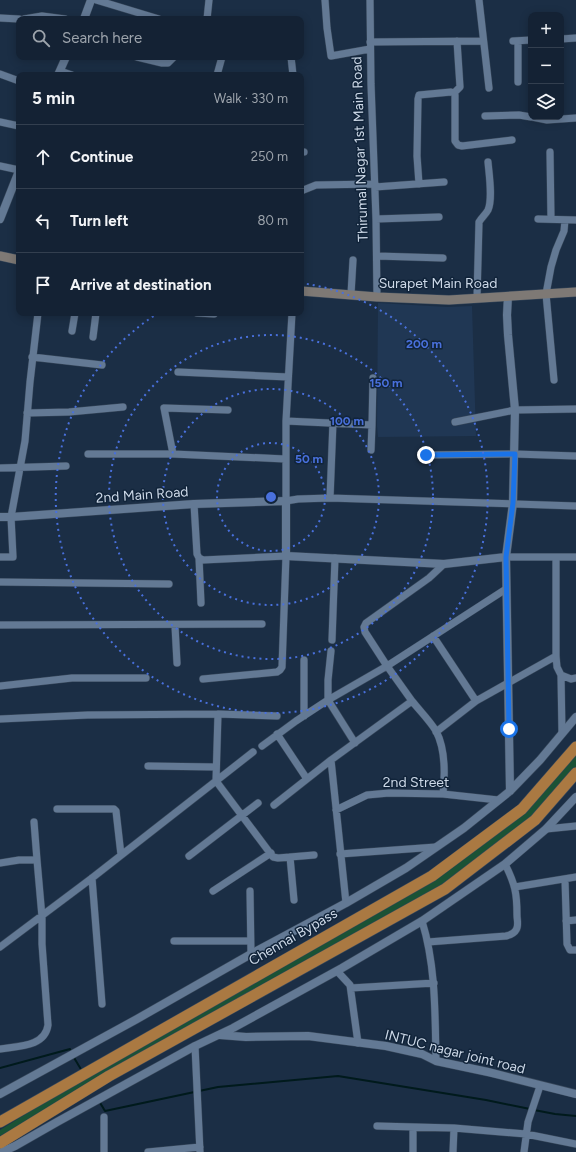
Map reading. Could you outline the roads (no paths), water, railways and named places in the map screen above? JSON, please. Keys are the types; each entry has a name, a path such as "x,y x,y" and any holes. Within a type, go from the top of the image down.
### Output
{"highway":[{"name":"Chennai Bypass","path":"3,1121 175,1021 432,876 522,809 576,747"},
{"path":"5,1140 109,1076 445,889 535,820 576,773"}],"main road":[{"path":"0,256 16,259"},
{"name":"Surapet Main Road","path":"304,291 377,297 449,300 576,292"}],"street":[{"path":"85,16 91,0"},
{"path":"96,0 150,16"},
{"path":"207,16 209,0"},
{"path":"325,0 331,56 370,45 483,41"},
{"name":"Thirumal Nagar 1st Main Road","path":"370,0 377,297"},
{"path":"479,0 489,88"},
{"path":"0,18 16,19"},
{"path":"564,39 576,38"},
{"path":"518,82 515,41 528,40"},
{"path":"454,93 460,87 457,42"},
{"path":"59,72 65,60"},
{"path":"150,60 162,63 168,63 171,60"},
{"path":"218,72 221,60"},
{"path":"291,60 293,72"},
{"path":"0,74 16,80"},
{"path":"419,184 417,156 419,95 444,92 454,93"},
{"path":"454,93 456,141 458,145 462,146 512,140"},
{"path":"485,116 519,115 528,116"},
{"path":"564,119 576,118"},
{"path":"0,122 16,125"},
{"path":"550,152 551,219"},
{"path":"477,298 479,222 482,216 488,212 490,205 488,162"},
{"path":"0,166 16,170"},
{"path":"0,219 3,202 16,177"},
{"path":"304,190 316,185 419,184 444,182"},
{"path":"376,218 439,217"},
{"path":"538,218 576,220"},
{"path":"554,380 546,294 551,267 564,231 565,220"},
{"path":"376,256 444,258"},
{"path":"351,294 352,260"},
{"path":"508,296 508,328 515,410 513,503 506,557 510,791"},
{"path":"0,557 13,557 12,517 25,441 32,357 38,316"},
{"path":"72,331 74,316"},
{"path":"93,337 96,316"},
{"path":"203,679 277,672 282,667 286,556 286,420 292,316"},
{"path":"32,357 102,365"},
{"path":"178,372 288,377"},
{"path":"371,450 373,378"},
{"path":"27,413 70,412 123,407"},
{"path":"173,454 164,408 228,410"},
{"path":"455,422 515,410 576,409"},
{"path":"286,420 372,425"},
{"path":"330,498 333,422"},
{"path":"88,454 173,454 285,459"},
{"path":"426,455 515,454 576,456"},
{"path":"0,468 66,466"},
{"path":"286,500 330,498 576,506"},
{"name":"2nd Main Road","path":"0,517 194,504 286,500"},
{"path":"194,504 201,603"},
{"path":"199,558 203,560 286,556 444,564 506,557 576,557"},
{"path":"556,557 556,656 557,666 561,675 562,733"},
{"path":"332,640 335,558"},
{"path":"443,794 445,770 436,732 387,666 364,632 364,627 366,623 429,578 444,564"},
{"path":"0,582 169,584"},
{"path":"262,746 277,734 328,700 387,666 506,589"},
{"path":"0,625 175,626 262,624"},
{"path":"175,626 177,663"},
{"path":"433,636 476,701"},
{"path":"331,651 328,680 328,700 355,743"},
{"path":"436,732 476,701 556,656"},
{"path":"304,660 304,716"},
{"path":"561,675 571,679 576,678"},
{"path":"0,686 72,678 146,678"},
{"path":"274,805 331,760 412,701"},
{"path":"218,714 216,781 275,858 314,855"},
{"path":"0,719 88,715 218,714 277,716"},
{"path":"1,1094 138,1019 251,954 346,903 406,868 464,828 510,791 540,760 576,716"},
{"path":"277,734 307,779"},
{"path":"0,947 42,917 254,752"},
{"path":"331,760 346,903"},
{"path":"148,766 216,767"},
{"name":"2nd Street","path":"336,810 367,796 389,793 443,794 498,800"},
{"path":"2,1152 195,1046 219,1035 337,971 422,921 505,864 546,829 576,797"},
{"path":"189,856 258,803"},
{"path":"56,809 114,809 116,811 121,855"},
{"path":"0,1048 31,1044 39,1041 47,1032 48,1025 42,944 42,917 34,822"},
{"path":"546,829 576,826"},
{"path":"340,854 436,847"},
{"path":"213,891 271,853"},
{"path":"290,857 294,900"},
{"path":"0,863 19,860 37,860"},
{"path":"428,942 506,936 516,932 518,927 517,897 515,887 505,864"},
{"path":"92,878 102,1004"},
{"path":"515,887 576,878"},
{"path":"565,880 568,944 570,950 576,950"},
{"path":"250,892 251,954"},
{"path":"566,921 576,920"},
{"path":"422,921 428,942 434,983 436,1061"},
{"path":"174,941 250,941"},
{"path":"337,971 351,988 358,1043"},
{"path":"351,988 434,983"},
{"name":"INTUC nagar joint road","path":"219,1035 246,1037 308,1036 386,1046 422,1054 436,1061 488,1072 576,1094"},
{"path":"148,1152 200,1149 195,1046"},
{"path":"524,1152 528,1122 540,1086"},
{"path":"104,1117 104,1152"},
{"path":"377,1126 454,1128 526,1134 576,1144"},
{"path":"413,1127 413,1152"},
{"path":"453,1152 454,1128"}],"waterway":[{"path":"0,1068 70,1049 71,1052"},
{"path":"73,1056 82,1071"},
{"path":"99,1101 105,1111 218,1087 338,1076 486,1100 530,1109"},
{"path":"534,1110 576,1116"}]}
